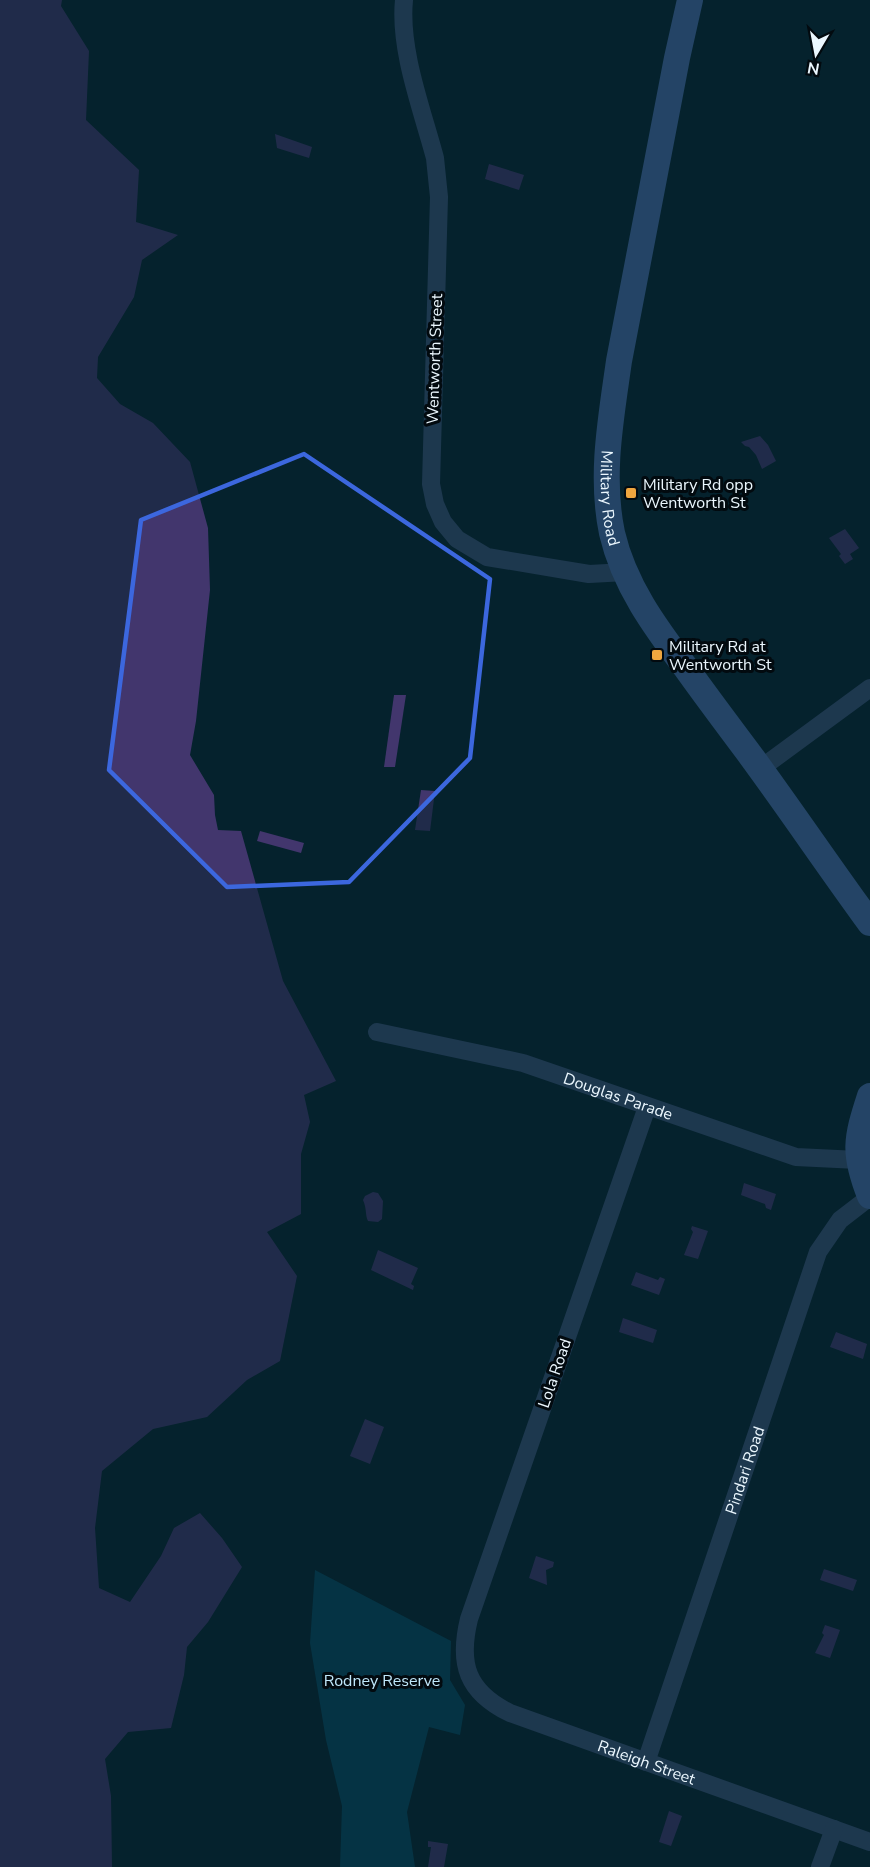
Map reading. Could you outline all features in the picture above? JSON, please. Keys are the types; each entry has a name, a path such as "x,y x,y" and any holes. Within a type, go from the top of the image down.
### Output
{"street":[{"name":"Wentworth Street","path":"404,0 402,18 405,47 435,158 438,180 431,484 435,504 443,522 457,539 487,557 589,574 626,572"},
{"name":"Military Road","path":"690,0 619,361 608,448 606,486 609,514 619,557 644,611 870,923"},
{"path":"760,769 870,688"},
{"name":"Douglas Parade","path":"377,1032 523,1063 796,1157 858,1160"},
{"path":"870,1096 858,1141 858,1160 870,1197"},
{"name":"Lola Road","path":"464,1639 647,1107"},
{"name":"Pindari Road","path":"646,1762 818,1252 840,1220 870,1197"},
{"name":"Raleigh Street","path":"464,1639 464,1653 472,1681 492,1704 510,1713 870,1842"},
{"path":"820,1867 834,1829"}],"highlighted area":[{"path":"304,454 490,579 470,758 349,882 227,887 109,770 141,520"}],"green space":[{"name":"Rodney Reserve","path":"315,1570 451,1641 450,1680 465,1705 460,1735 429,1727 407,1812 415,1867 340,1867 342,1806 326,1740 310,1643"}],"shaded area":[{"path":"0,0 62,0 61,6 89,51 86,120 139,170 136,222 178,235 142,260 134,297 98,357 97,378 120,404 153,423 190,462 208,528 210,590 196,721 190,755 214,795 218,830 241,831 283,981 336,1081 304,1095 310,1122 301,1154 301,1214 267,1232 297,1276 280,1361 247,1380 207,1417 153,1429 102,1471 95,1528 99,1588 130,1602 161,1556 174,1528 200,1513 222,1538 242,1567 208,1622 187,1647 184,1675 171,1728 128,1732 105,1759 111,1796 112,1867 0,1867"},
{"path":"275,134 312,147 309,158 277,148"},
{"path":"489,164 524,175 519,190 485,179"},
{"path":"760,436 768,445 776,461 762,469 756,455 741,442"},
{"path":"845,529 859,548 850,554 853,559 845,564 839,556 841,554 829,538"},
{"path":"394,695 406,695 395,767 384,767"},
{"path":"421,790 435,791 430,831 415,830"},
{"path":"260,831 304,843 301,853 257,841"},
{"path":"744,1183 776,1194 771,1210 766,1208 765,1204 741,1195"},
{"path":"373,1192 378,1193 383,1201 382,1219 378,1222 368,1221 363,1200 365,1196"},
{"path":"692,1226 708,1231 698,1259 684,1255 693,1232"},
{"path":"378,1250 418,1268 411,1284 414,1286 413,1290 371,1270"},
{"path":"636,1272 658,1280 660,1277 665,1279 659,1295 631,1285"},
{"path":"623,1318 657,1330 653,1343 619,1332"},
{"path":"836,1332 867,1344 863,1359 830,1347"},
{"path":"365,1419 384,1427 370,1464 350,1456"},
{"path":"536,1556 554,1562 553,1567 546,1570 547,1585 529,1578"},
{"path":"824,1569 857,1580 853,1591 820,1580"},
{"path":"825,1625 840,1630 830,1658 815,1653 824,1635 822,1633"},
{"path":"669,1811 682,1816 671,1846 659,1842"},
{"path":"428,1841 448,1844 444,1867 428,1867 431,1847 428,1847"}],"place":[{"name":"Military Rd opp Wentworth St","path":"631,493"},
{"name":"Military Rd at Wentworth St","path":"657,655"}]}
